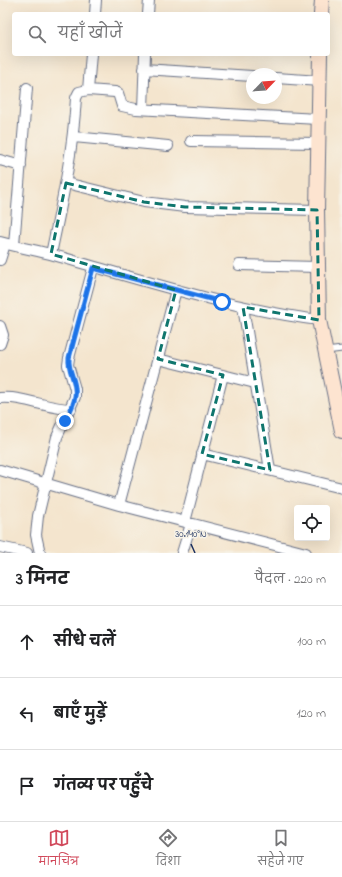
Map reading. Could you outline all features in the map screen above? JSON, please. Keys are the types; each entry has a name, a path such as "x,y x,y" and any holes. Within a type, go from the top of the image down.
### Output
{"street":[{"path":"95,12 96,0"},
{"path":"148,12 149,0"},
{"path":"322,0 322,12"},
{"path":"88,90 91,56"},
{"path":"143,109 145,56"},
{"path":"320,56 317,210 319,320 342,431"},
{"path":"144,69 246,76"},
{"path":"282,78 320,81"},
{"path":"0,260 6,244 21,166 27,88"},
{"path":"51,254 66,184 74,137 77,94 82,91 88,90 118,93 122,106 143,109 318,119"},
{"path":"74,137 168,146"},
{"path":"191,141 318,143"},
{"path":"0,160 21,166"},
{"path":"66,184 144,202 185,207 317,210"},
{"path":"6,244 51,254 93,268 176,290 283,315 319,320"},
{"path":"239,264 317,267"},
{"path":"40,553 36,535 38,516 57,437 71,409 75,388 68,365 69,358 93,268"},
{"path":"119,505 176,290"},
{"path":"242,306 270,470"},
{"path":"0,326 3,335 0,344"},
{"path":"158,359 255,382"},
{"path":"182,553 202,454 223,375"},
{"path":"0,398 20,398 51,407 71,409"},
{"path":"202,454 342,488"},
{"path":"0,470 119,505 284,550 306,553"},
{"path":"0,548 27,553"}],"lane":[{"path":"325,351 342,349"}],"highlighted area":[{"path":"66,183 144,202 185,207 317,210 319,320 243,307 270,470 202,454 223,375 158,359 176,290 51,254"}],"route":[{"path":"65,421 75,397 75,388 68,365 69,358 93,268 222,302"}]}
